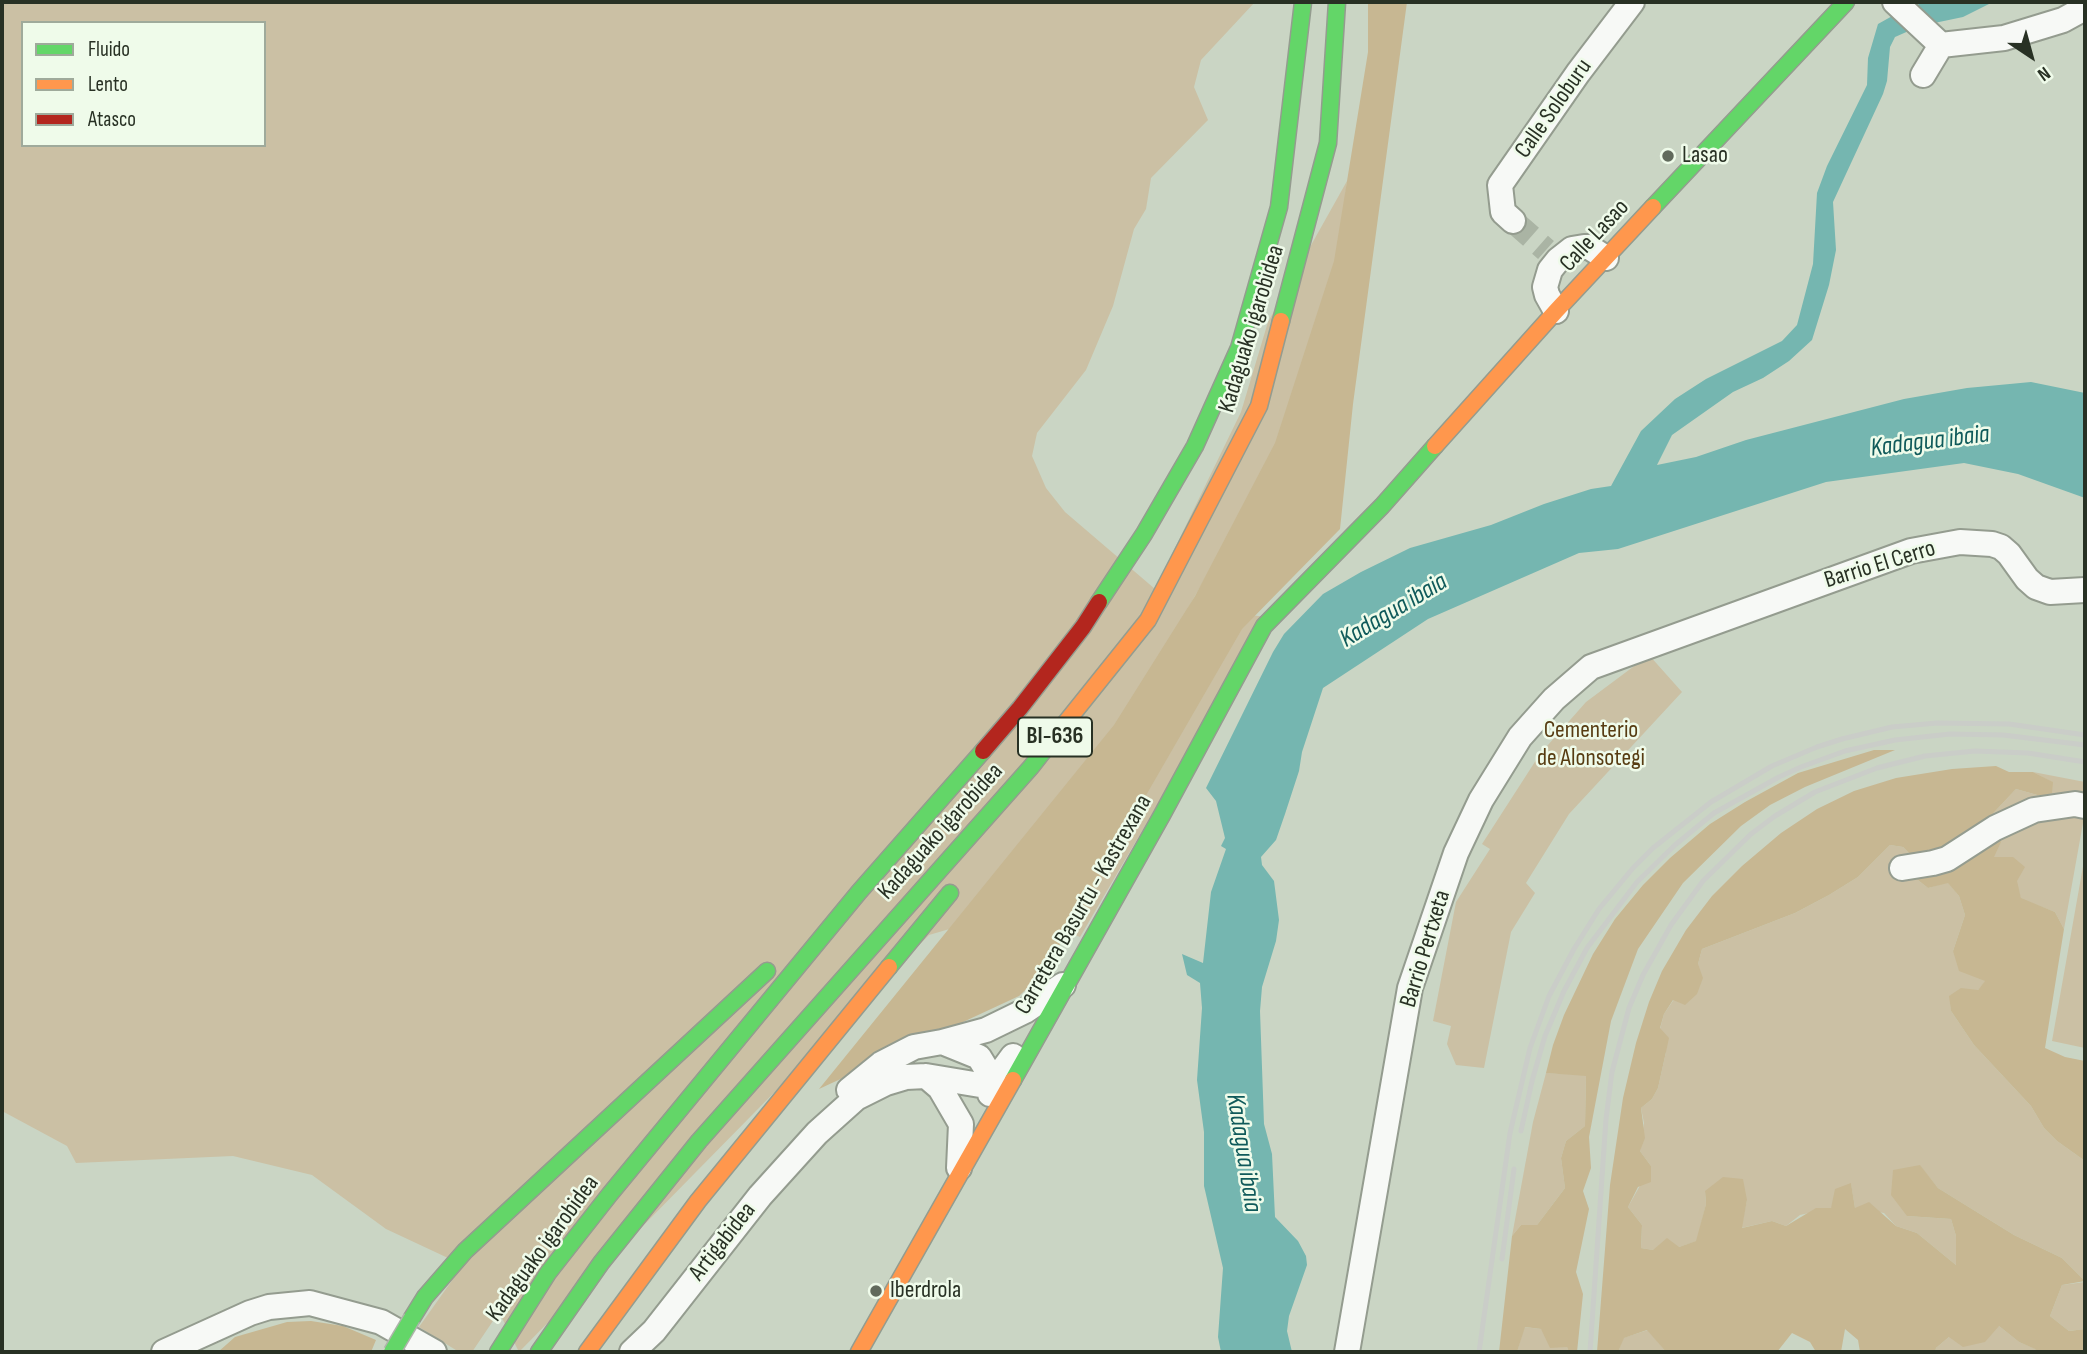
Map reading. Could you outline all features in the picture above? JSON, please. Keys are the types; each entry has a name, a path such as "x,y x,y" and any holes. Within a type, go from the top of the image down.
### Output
{"main road":[{"name":"Kadaguako igarobidea","path":"498,1352 548,1273 610,1194 859,892 1020,708 1083,626 1143,534 1195,446 1239,348 1279,207 1303,2"},
{"name":"Kadaguako igarobidea","path":"539,1352 601,1263 699,1141 1031,767 1148,620 1259,406 1328,143 1337,2"},
{"name":"Calle Lasao","path":"1382,506 1556,311 1846,2"},
{"name":"Carretera Basurtu - Kastrexana","path":"859,1352 1162,816 1264,626 1382,506"},
{"path":"1075,736 1109,692 1148,620"},
{"path":"587,1352 698,1201 961,880"},
{"path":"796,943 859,892"},
{"path":"393,1352 425,1297 465,1251 777,962"}],"street":[{"name":"Calle Soloburu","path":"1513,221 1503,212 1500,184 1632,2"},
{"path":"1941,46 2004,38 2063,20 2085,8"},
{"path":"1906,12 1941,46"},
{"path":"1923,75 1941,46"},
{"path":"1556,311 1545,287 1552,255 1589,247 1606,258"},
{"name":"Barrio El Cerro","path":"1664,639 1900,555 1960,542 2001,547 2017,562 2036,587 2050,592 2085,590"},
{"name":"Barrio Pertxeta","path":"1347,1352 1410,988 1456,853 1481,800 1520,737 1554,699 1591,667 1664,639"},
{"path":"1902,868 1947,859 1995,828 2034,810 2076,804 2085,806"},
{"path":"817,1133 842,1095 872,1071 914,1047 986,1030 1025,1011 1067,982"},
{"path":"817,1133 856,1098 886,1083 906,1077 926,1076 980,1085 990,1081 1002,1072 1045,1007 1067,982"},
{"path":"942,1042 979,1057 990,1075 989,1099 958,1173"},
{"path":"926,1076 940,1088 961,1124 958,1173"},
{"name":"Artigabidea","path":"632,1352 654,1331 760,1196 817,1133"},
{"path":"164,1352 250,1313 269,1307 310,1303 382,1322 433,1352"},
{"path":"197,1352 250,1313"}],"green space":[{"path":"2,2 1255,2 1201,60 1194,87 1208,120 1151,178 1146,209 1134,229 1113,306 1086,370 1037,433 1032,456 1046,488 1065,512 1155,589 1241,412 1268,322 1347,181 1336,277 1281,446 1188,608 1267,617 1080,937 1035,920 987,918 929,935 519,1352 499,1312 472,1352 459,1352 419,1327 463,1265 386,1229 312,1175 233,1156 76,1163 67,1146 2,1111"},
{"name":"Cementerio de Alonsotegi","path":"1649,655 1682,692 1569,814 1526,883 1535,893 1511,932 1484,1068 1456,1065 1447,1044 1451,1026 1433,1021 1456,902 1490,849 1482,844 1540,754 1586,702"},
{"path":"2033,772 2085,782 2085,823 2064,929 2055,912 2021,899 2016,881 1994,857 1985,822 2016,789 2041,796 2052,782"},
{"path":"1890,845 1903,847 1912,856 1914,877 1928,888 1948,882 1959,896 1965,915 1953,951 1973,975 1986,981 1978,990 1950,996 1951,1011 1974,1045 2031,1106 2044,1128 2085,1161 2085,1281 2062,1258 2014,1235 1938,1188 1919,1165 1907,1216 1951,1219 1956,1236 1956,1265 1917,1233 1896,1226 1884,1213 1855,1208 1851,1184 1831,1208 1800,1215 1786,1226 1772,1221 1741,1228 1747,1200 1705,1191 1706,1204 1697,1241 1679,1247 1653,1250 1641,1248 1642,1225 1628,1207 1651,1166 1640,1151 1644,1123 1641,1108 1652,1099 1658,1088 1666,1052 1660,1029 1664,1014 1698,964 1702,949 1795,913 1829,895 1858,877"},
{"path":"2085,855 2085,1048 2052,1041"},
{"path":"1546,1073 1586,1075 1585,1126 1566,1141 1561,1158 1565,1188 1537,1225 1521,1225 1512,1236 1533,1122"},
{"path":"2085,1282 2085,1329 2069,1331 2050,1316 2062,1285"},
{"path":"1999,1326 2019,1342 2039,1352 1935,1352 1949,1337"},
{"path":"1524,1327 1541,1329 1567,1347 1569,1352 1517,1352"},
{"path":"1648,1330 1666,1352 1618,1352 1623,1338"}],"shaded area":[{"path":"1368,2 1407,2 1353,404 1340,529 1242,629 1044,972 1019,996 819,1089 1114,725 1195,596 1275,443 1334,261 1368,52"},
{"path":"1874,750 1895,750 1805,787 1770,805 1741,826 1683,883 1638,949 1611,1021 1589,1137 1591,1168 1583,1191 1589,1209 1576,1272 1583,1294 1577,1352 1569,1352 1567,1347 1550,1348 1541,1329 1525,1327 1517,1352 1499,1352 1512,1236 1521,1225 1537,1225 1565,1188 1561,1158 1566,1141 1585,1126 1586,1076 1546,1073 1564,1015 1593,954 1615,919 1643,885 1710,824 1798,773"},
{"path":"1996,766 2009,772 2033,772 2053,782 2052,793 2041,796 2016,789 1985,822 2001,842 1994,857 2013,857 2025,867 2017,881 2021,898 2055,912 2064,929 2045,1048 2065,1057 2085,1061 2085,1161 2044,1128 2031,1106 1974,1045 1951,1011 1949,996 1961,988 1978,990 1985,981 1959,971 1953,951 1965,915 1959,896 1948,883 1928,888 1914,877 1912,856 1903,847 1890,845 1858,877 1829,895 1795,913 1702,949 1698,964 1703,978 1697,994 1685,1005 1673,1000 1664,1014 1660,1028 1669,1038 1658,1088 1652,1099 1641,1108 1645,1138 1640,1151 1651,1166 1651,1182 1638,1187 1628,1207 1642,1225 1641,1248 1653,1250 1667,1238 1679,1247 1696,1241 1706,1204 1705,1191 1723,1177 1743,1179 1747,1200 1742,1228 1772,1221 1786,1226 1816,1208 1831,1208 1835,1189 1851,1183 1855,1208 1869,1202 1896,1226 1917,1233 1956,1265 1956,1236 1951,1219 1907,1216 1891,1195 1893,1170 1920,1165 1938,1188 2014,1235 2062,1258 2085,1281 2062,1285 2050,1316 2069,1331 2085,1329 2085,1352 2039,1352 2019,1342 1999,1326 1985,1342 1963,1347 1949,1337 1935,1352 1860,1352 1858,1340 1845,1329 1841,1352 1816,1352 1810,1342 1792,1333 1777,1352 1666,1352 1647,1330 1624,1338 1618,1352 1597,1352 1610,1185 1623,1098 1649,1002 1662,971 1686,930 1712,896 1742,866 1781,833 1817,809 1854,791 1896,778 1952,769"},
{"path":"311,1321 343,1326 376,1340 371,1352 218,1352 235,1337 287,1322"}],"water":[{"name":"Kadagua ibaia","path":"1925,2 1993,2 1963,17 1920,26 1895,37 1890,47 1883,94 1833,202 1836,250 1829,285 1812,340 1789,361 1763,378 1733,392 1672,435 1657,465 1696,457 1746,440 1904,399 1967,388 2031,382 2085,393 2085,498 2018,474 1964,463 1826,482 1618,549 1579,553 1428,619 1323,688 1276,840 1261,857 1262,865 1274,881 1279,920 1276,941 1262,987 1260,1011 1264,1124 1272,1154 1275,1217 1298,1241 1306,1256 1307,1265 1289,1316 1287,1331 1292,1352 1221,1352 1218,1337 1223,1268 1204,1186 1204,1132 1197,1080 1202,1008 1200,983 1187,975 1182,954 1203,963 1211,892 1226,849 1221,846 1225,838 1216,801 1206,788 1273,652 1284,634 1323,594 1361,572 1410,548 1491,525 1591,489 1611,486 1641,431 1675,399 1706,379 1782,341 1797,325 1813,264 1817,193 1827,166 1867,85 1868,58 1878,24"}],"tunnel":[{"path":"1513,221 1546,250"}],"railway":[{"path":"1479,1352 1510,1133 1530,1048 1549,996 1574,949 1599,909 1633,868 1653,848 1711,802 1772,766 1842,739 1892,727 1937,723 2009,724 2085,735"},
{"path":"1521,1131 1545,1036 1564,991 1587,948 1637,882 1675,845 1714,813 1801,767 1845,751 1895,740 1950,734 2003,735 2085,745"},
{"path":"1590,1352 1606,1119 1612,1072 1629,1008 1643,975 1671,925 1703,881 1751,834 1775,816 1815,792 1877,768 1925,756 1975,751 2028,753 2085,762"},
{"path":"1502,1259 1514,1169"}],"traffic: fast":[{"path":"1099,602 1144,534 1195,446 1239,348 1279,207 1303,2"},
{"path":"1281,321 1328,143 1337,2"},
{"path":"1653,207 1846,2"},
{"path":"1013,1080 1162,815 1264,626 1382,506 1435,446"},
{"path":"539,1352 601,1263 699,1141 1031,767 1063,726"},
{"path":"498,1352 548,1273 610,1194 859,892 983,751"},
{"path":"889,967 950,893"},
{"path":"412,1318 425,1297 465,1251 767,971"},
{"path":"392,1352 412,1318"}],"traffic: slow":[{"path":"1435,446 1653,207"},
{"path":"1063,726 1148,620 1259,406 1281,321"},
{"path":"587,1352 698,1201 889,967"},
{"path":"859,1352 1013,1080"}],"traffic: jam":[{"path":"983,751 1020,708 1083,627 1099,602"}],"place":[{"name":"Lasao","path":"1668,156"},
{"name":"Iberdrola","path":"876,1291"}]}
